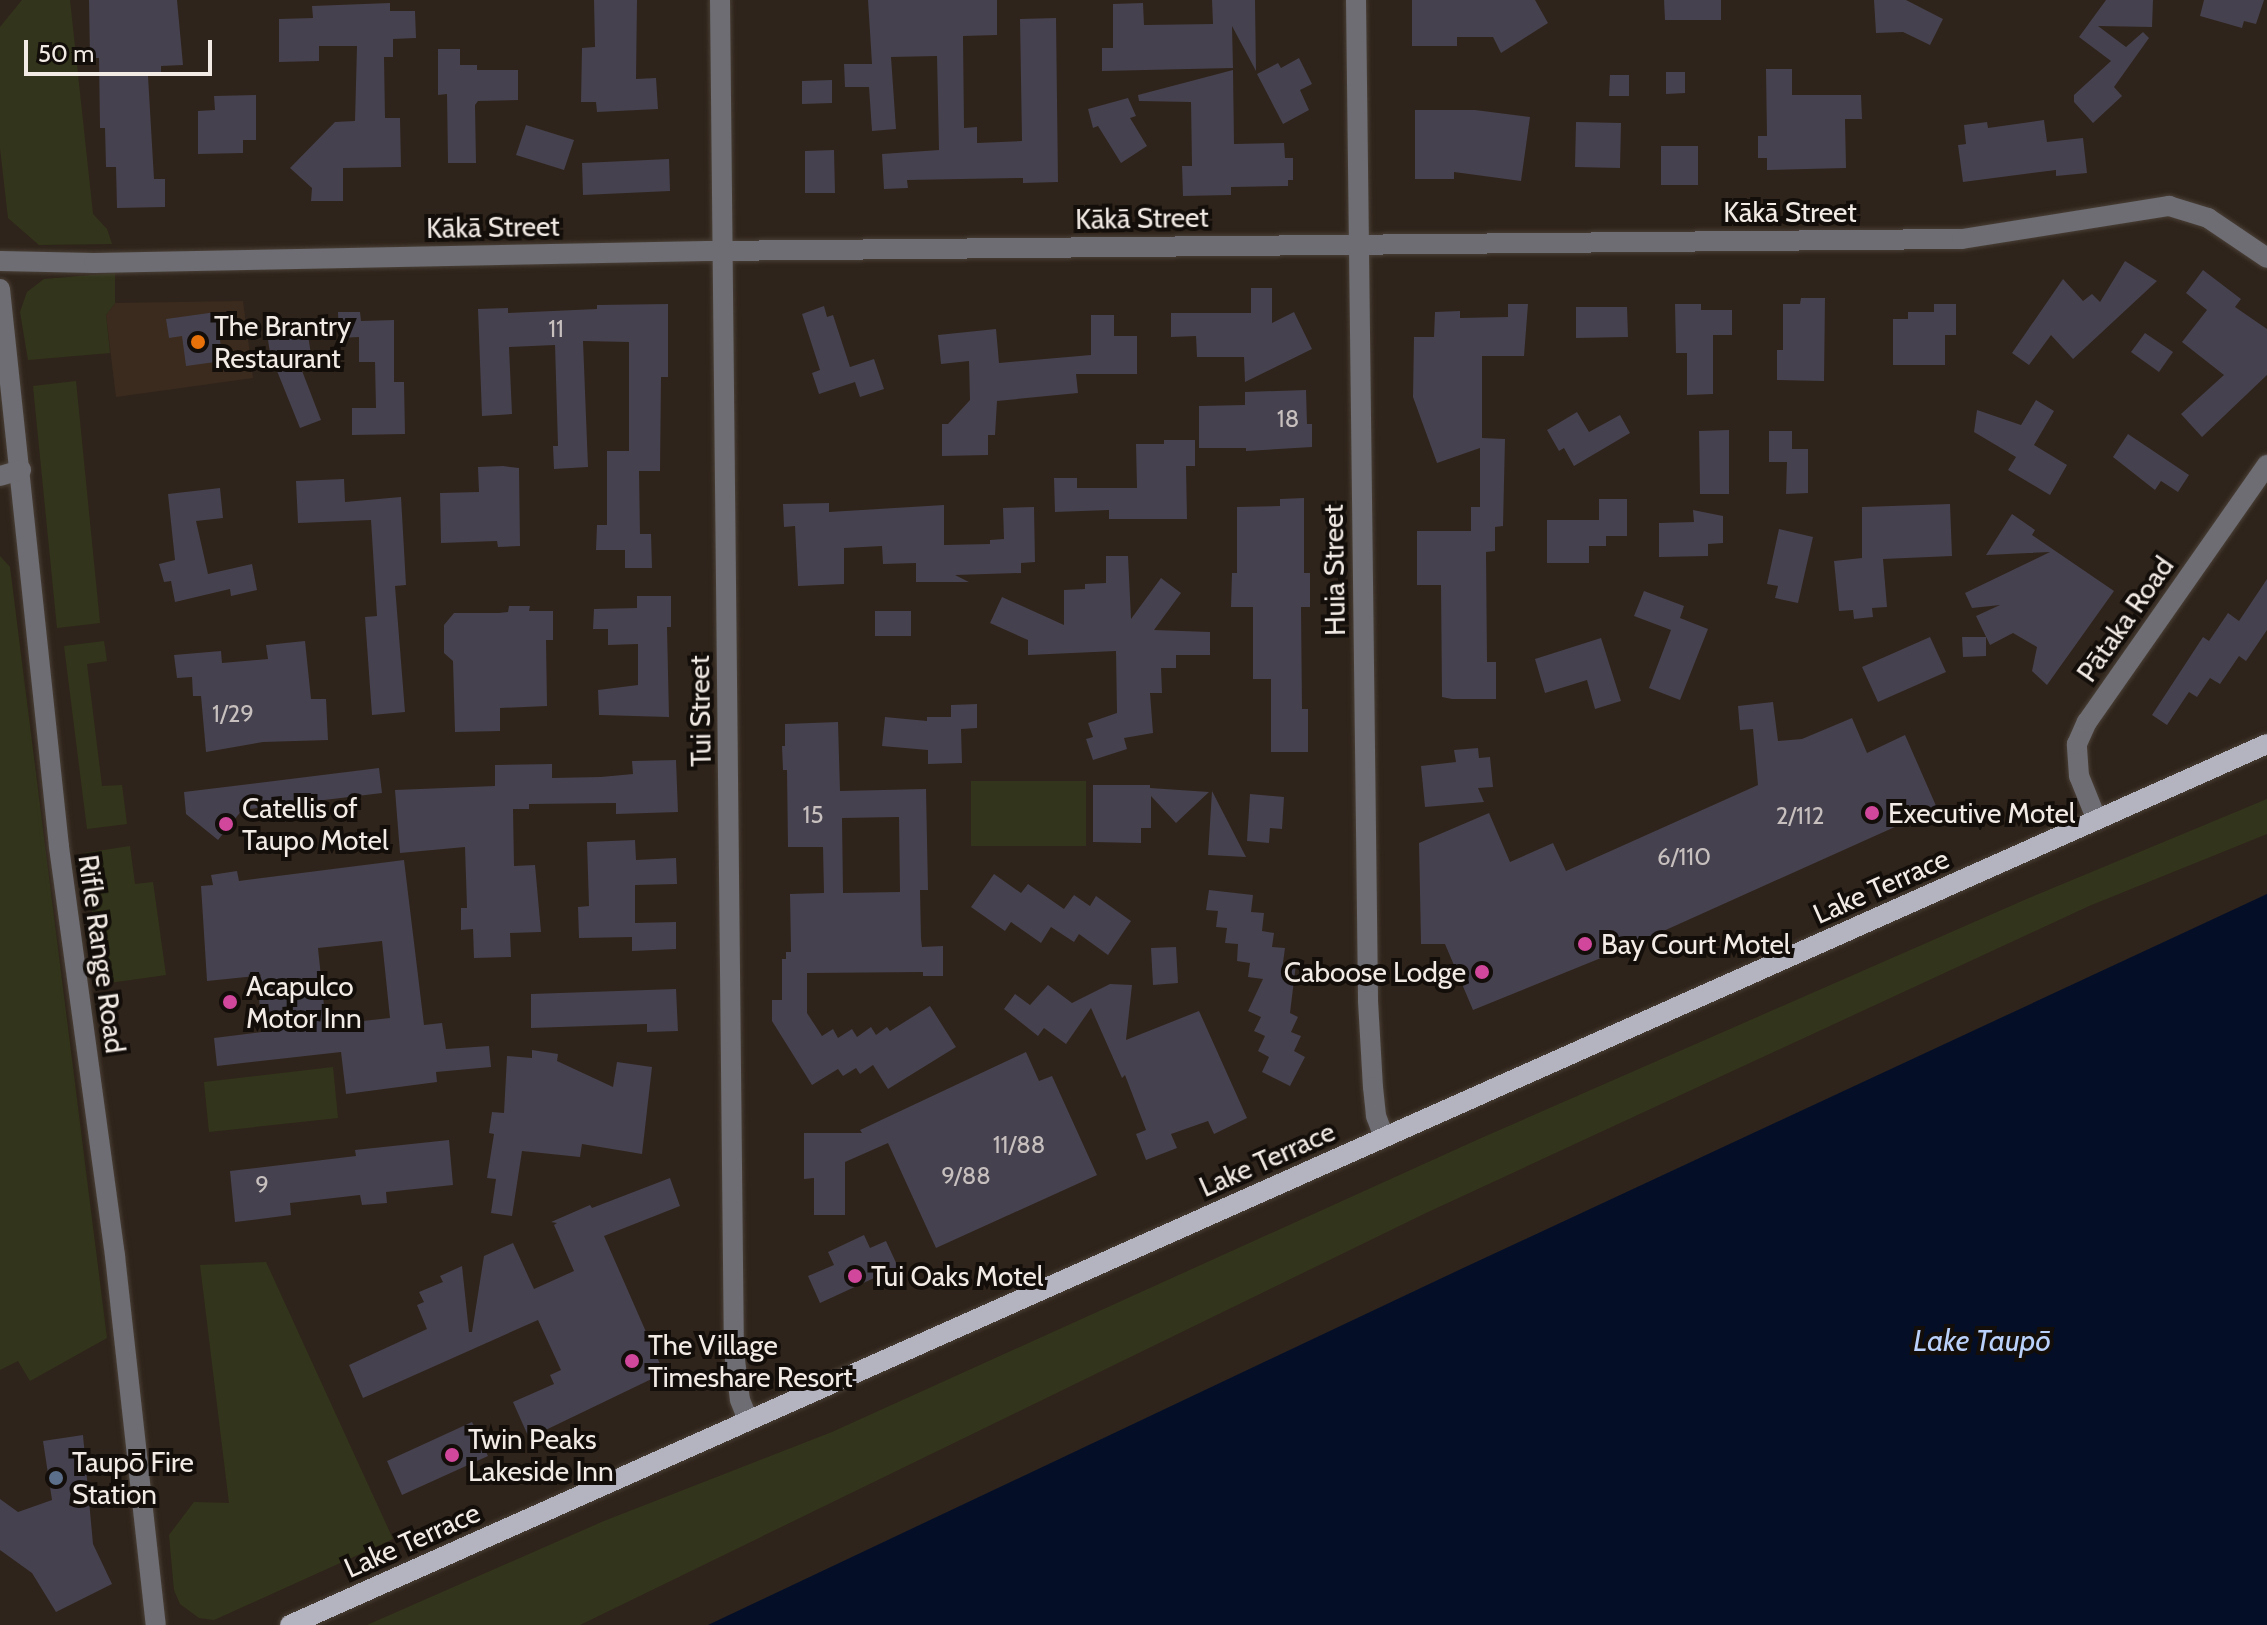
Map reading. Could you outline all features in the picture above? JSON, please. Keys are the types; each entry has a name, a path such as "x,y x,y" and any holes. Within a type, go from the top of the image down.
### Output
{"main road":[{"name":"Lake Terrace","path":"290,1625 2267,744"}],"street":[{"name":"Tui Street","path":"720,0 734,1352 740,1400 748,1420"},
{"name":"Huia Street","path":"1356,0 1368,1001 1376,1116 1384,1137"},
{"name":"Kākā Street","path":"0,261 110,263 723,251 1962,239 2169,206 2208,218 2267,258"},
{"name":"Rifle Range Road","path":"0,289 59,847 115,1256 156,1625"},
{"name":"Pātaka Road","path":"2096,818 2079,776 2077,744 2087,722 2267,465"},
{"path":"0,476 21,470"}],"shaded area":[{"path":"243,301 253,378 116,397 106,315 115,303"}],"green space":[{"path":"22,0 70,0 93,214 107,229 112,244 39,245 8,218 0,148 0,27"},
{"path":"115,273 115,303 106,315 110,353 28,360 20,312 27,292 44,279"},
{"path":"76,381 100,623 57,628 33,386"},
{"path":"0,556 10,567 107,1338 30,1381 18,1361 0,1370"},
{"path":"104,641 107,661 87,664 102,786 122,785 127,824 87,829 64,646"},
{"path":"971,781 1086,781 1086,846 971,846"},
{"path":"2267,799 2267,834 2089,906 1428,1212 580,1625 367,1625 604,1521 832,1432 1479,1139 2029,898"},
{"path":"130,846 135,884 153,882 166,975 102,984 84,853"},
{"path":"333,1067 338,1118 209,1132 204,1082"},
{"path":"266,1262 393,1539 214,1620 199,1618 180,1604 174,1590 169,1535 194,1502 229,1503 200,1265"}],"water":[{"name":"Lake Taupō","path":"2267,894 2267,1625 708,1625 1461,1269"}],"building":[{"path":"89,0 177,0 183,65 161,66 161,75 148,76 154,179 165,179 165,207 117,208 116,167 106,167 105,128 100,128 99,58 90,58"},
{"path":"594,0 637,0 636,79 656,78 658,109 597,112 596,102 581,102 582,48 595,47"},
{"path":"868,0 997,0 997,35 963,36 964,128 977,127 977,143 1022,141 1020,19 1056,18 1058,182 1023,183 1023,178 907,180 908,188 884,189 882,154 939,150 937,56 891,57 896,129 872,131 869,87 845,87 844,64 872,64"},
{"path":"1212,0 1255,0 1256,71 1232,26 1233,68 1102,71 1102,48 1113,48 1113,4 1143,3 1144,25 1213,24"},
{"path":"1412,0 1535,0 1548,23 1501,53 1493,37 1457,37 1457,46 1412,46"},
{"path":"1664,0 1721,0 1721,20 1665,20"},
{"path":"1874,0 1906,0 1943,19 1930,45 1903,32 1876,33"},
{"path":"2106,0 2153,0 2152,27 2098,26 2126,47 2143,32 2149,38 2114,87 2122,96 2093,123 2074,102 2074,95 2111,61 2079,37"},
{"path":"2204,0 2264,0 2256,24 2244,21 2242,28 2200,16"},
{"path":"390,3 390,11 415,11 416,38 393,39 393,57 384,57 385,118 400,118 401,167 343,168 343,201 311,201 312,188 290,168 335,122 355,121 357,46 319,46 319,61 279,62 279,19 313,18 312,6"},
{"path":"438,49 460,49 460,65 477,65 477,70 518,70 518,100 478,101 475,105 476,163 448,163 447,94 438,95"},
{"path":"1299,58 1312,84 1300,90 1309,110 1283,124 1257,74 1278,63 1281,68"},
{"path":"1766,69 1792,69 1792,95 1861,95 1862,119 1845,119 1846,168 1767,170 1767,158 1758,158 1758,136 1767,136"},
{"path":"1233,70 1234,144 1284,143 1285,158 1293,158 1293,180 1288,180 1288,186 1231,187 1231,195 1183,196 1182,166 1192,166 1191,102 1139,101 1138,95"},
{"path":"1666,72 1685,72 1685,93 1666,94"},
{"path":"1610,75 1629,75 1629,96 1609,96"},
{"path":"832,80 832,103 802,104 802,81"},
{"path":"256,95 256,140 243,140 243,153 198,154 198,111 215,110 214,96"},
{"path":"1128,98 1136,116 1130,118 1147,146 1121,163 1098,126 1093,128 1088,109"},
{"path":"1415,110 1475,110 1530,117 1521,181 1454,172 1454,179 1415,179"},
{"path":"2044,120 2047,142 2083,138 2087,173 2056,176 2056,170 1963,182 1958,145 1966,144 1964,125 1987,122 1988,128"},
{"path":"1576,122 1621,123 1620,168 1575,167"},
{"path":"526,125 574,140 564,170 516,155"},
{"path":"1661,146 1698,146 1698,185 1661,185"},
{"path":"834,150 835,193 805,193 805,151"},
{"path":"669,159 670,191 583,195 582,163"},
{"path":"2125,261 2157,281 2073,359 2051,335 2029,365 2012,353 2063,279 2083,301 2092,294 2100,302"},
{"path":"2203,270 2241,299 2235,307 2267,329 2267,375 2202,437 2181,414 2224,375 2182,342 2207,310 2186,293"},
{"path":"1251,288 1272,288 1272,323 1294,312 1312,349 1245,382 1244,357 1197,357 1196,336 1171,337 1171,313 1251,313"},
{"path":"1801,298 1825,298 1824,381 1777,380 1777,350 1783,350 1783,304 1800,304"},
{"path":"668,304 668,377 661,377 660,471 639,471 640,534 651,534 652,568 625,568 625,550 596,550 597,525 607,525 607,451 629,451 629,342 583,341 588,467 554,469 553,446 558,446 555,345 509,347 512,414 482,416 478,309 508,308 508,313 597,309 597,305"},
{"path":"1508,304 1528,304 1524,356 1482,356 1482,438 1505,439 1503,526 1495,527 1495,551 1486,552 1487,662 1496,662 1496,699 1452,699 1442,697 1441,585 1417,585 1417,531 1471,531 1471,507 1480,507 1480,448 1437,463 1413,397 1414,337 1434,337 1435,312 1460,311 1460,318 1508,317"},
{"path":"1675,304 1701,304 1701,310 1732,310 1732,335 1713,335 1713,394 1687,395 1687,353 1676,353"},
{"path":"1934,304 1956,304 1956,335 1945,335 1945,365 1893,365 1893,319 1908,319 1908,312 1934,312"},
{"path":"824,306 827,317 833,315 850,367 874,359 884,389 860,397 855,382 819,394 812,373 820,370 802,314"},
{"path":"1576,307 1627,307 1628,337 1576,338"},
{"path":"216,312 223,361 186,366 182,336 169,338 166,319"},
{"path":"338,312 360,312 361,321 394,320 394,382 404,382 405,434 352,435 352,408 376,408 375,362 359,362 359,337 339,338"},
{"path":"1091,315 1114,315 1114,336 1137,336 1137,374 1076,374 1078,393 997,401 995,435 988,435 988,455 942,456 942,424 948,424 970,400 969,361 941,364 938,335 996,329 999,363 1091,355"},
{"path":"2145,333 2173,352 2159,372 2131,352"},
{"path":"308,335 312,361 299,363 321,420 300,428 275,366 272,366 268,340"},
{"path":"1306,390 1307,424 1312,424 1312,447 1246,451 1246,448 1199,448 1199,406 1245,405 1245,392"},
{"path":"2036,400 2054,411 2034,445 2067,465 2050,495 2008,470 2016,457 1974,432 1977,410 2021,425"},
{"path":"1577,412 1589,432 1620,415 1630,433 1574,466 1564,448 1559,451 1547,430"},
{"path":"1729,430 1729,494 1700,494 1699,431"},
{"path":"1769,431 1792,431 1792,449 1808,449 1808,493 1786,494 1787,462 1769,462"},
{"path":"2128,434 2189,475 2178,492 2161,481 2155,490 2113,457"},
{"path":"1164,440 1195,440 1195,466 1186,466 1187,519 1109,519 1109,510 1055,512 1054,478 1077,478 1077,488 1137,488 1136,444 1164,444"},
{"path":"478,467 519,468 520,546 498,547 497,541 441,543 440,493 479,492"},
{"path":"344,479 345,502 401,497 406,585 395,586 405,712 372,715 365,617 377,616 371,520 298,523 296,481"},
{"path":"220,488 223,518 196,521 208,574 252,564 257,590 231,596 230,589 175,602 171,581 164,582 159,564 175,560 168,494"},
{"path":"1304,498 1304,573 1310,573 1310,607 1301,607 1302,709 1308,709 1308,752 1271,752 1271,679 1253,679 1253,607 1231,607 1232,573 1237,573 1237,507 1280,506 1280,499"},
{"path":"1599,499 1627,499 1627,536 1606,536 1606,546 1589,546 1589,563 1547,563 1547,520 1599,520"},
{"path":"829,503 829,512 944,505 944,545 990,544 990,540 1004,539 1003,508 1034,507 1035,562 1021,563 1021,573 955,575 969,582 916,582 916,563 883,564 882,546 844,548 844,584 798,586 795,526 784,527 783,504"},
{"path":"1950,504 1952,556 1883,559 1887,607 1872,608 1873,617 1854,619 1853,610 1839,611 1834,561 1862,558 1862,507"},
{"path":"1693,510 1723,516 1723,543 1708,544 1708,556 1659,557 1659,523 1694,522"},
{"path":"2012,514 2035,530 2032,535 2114,591 2047,685 2032,671 2037,647 2013,633 1990,645 1976,616 2000,605 1972,608 1965,593 2050,552 1986,555"},
{"path":"1779,529 1813,537 1798,603 1775,598 1778,586 1767,584"},
{"path":"1106,556 1128,556 1131,619 1161,578 1181,593 1154,630 1210,632 1210,655 1176,655 1176,668 1161,668 1162,693 1150,693 1153,733 1124,738 1127,749 1093,760 1086,739 1093,737 1088,723 1117,713 1116,651 1028,655 1028,640 990,623 1002,597 1064,625 1064,590 1085,589 1085,584 1106,583"},
{"path":"2267,579 2267,630 2246,661 2239,656 2220,684 2210,678 2197,697 2189,692 2167,725 2152,715 2203,637 2209,641 2228,613 2239,621"},
{"path":"1644,591 1684,606 1680,618 1708,629 1680,700 1649,688 1671,630 1634,616"},
{"path":"637,596 671,596 671,627 667,627 669,717 599,715 598,690 638,685 638,644 608,645 608,629 593,629 594,609 637,608"},
{"path":"509,606 530,606 529,611 553,611 553,640 546,640 547,706 500,708 500,731 455,732 453,661 444,653 444,625 454,613 508,612"},
{"path":"875,611 911,611 911,636 875,636"},
{"path":"1930,637 1946,672 1878,702 1862,667"},
{"path":"1962,637 1986,637 1986,656 1963,657"},
{"path":"1601,638 1621,701 1595,709 1587,680 1545,693 1535,659"},
{"path":"305,641 311,699 326,699 328,740 263,742 206,752 201,696 193,696 192,677 177,678 174,655 221,651 222,663 268,659 266,645"},
{"path":"1773,702 1778,741 1802,739 1852,718 1867,753 1905,735 1937,808 1628,947 1473,1010 1445,944 1421,944 1419,843 1489,813 1510,862 1553,843 1566,871 1758,785 1753,729 1740,730 1738,706"},
{"path":"977,704 977,728 961,729 962,763 928,764 928,750 882,746 885,717 927,721 927,717 951,717 951,705"},
{"path":"838,722 840,791 926,789 928,890 920,890 921,939 922,947 943,946 943,976 923,976 923,972 807,973 807,1013 822,1036 833,1029 838,1038 852,1029 857,1037 871,1027 876,1035 887,1027 890,1031 930,1006 956,1047 888,1089 873,1065 860,1074 856,1068 843,1076 838,1069 812,1085 772,1021 772,1000 782,1000 782,959 786,959 786,952 791,952 790,894 824,893 823,847 788,847 787,770 783,770 782,746 785,746 785,724","holes":["899,817 900,892 843,893 842,818"]},
{"path":"1478,748 1479,758 1490,757 1493,787 1478,788 1484,802 1425,807 1421,766 1456,762 1454,750"},
{"path":"676,760 678,812 616,814 616,803 529,804 529,809 513,809 514,866 535,865 541,932 510,933 511,957 474,958 473,929 461,930 461,908 467,908 465,847 400,853 395,790 495,786 495,765 552,764 552,778 601,777 633,774 632,761"},
{"path":"379,768 382,793 242,810 218,840 186,814 184,792"},
{"path":"1093,785 1150,785 1150,788 1209,792 1176,823 1151,796 1151,828 1141,828 1141,843 1093,842"},
{"path":"1212,791 1246,857 1208,855"},
{"path":"1250,794 1284,797 1282,829 1270,828 1269,843 1247,841"},
{"path":"635,840 636,860 676,858 677,884 635,885 635,923 676,922 676,949 632,951 632,937 579,938 578,907 589,906 587,842"},
{"path":"404,860 424,1025 442,1023 446,1049 489,1046 491,1067 436,1072 437,1082 346,1094 341,1052 217,1066 214,1038 262,1032 257,976 207,981 201,886 213,885 211,875 237,871 239,881","holes":["382,941 390,1018 326,1025 318,948"]},
{"path":"994,874 1021,893 1028,884 1064,909 1074,895 1090,906 1096,896 1131,921 1108,955 1079,934 1074,942 1051,927 1041,943 1011,922 1005,931 971,907"},
{"path":"1209,890 1253,895 1251,912 1264,913 1262,931 1274,933 1272,947 1285,948 1282,970 1296,964 1290,1013 1298,1017 1291,1032 1301,1036 1294,1051 1305,1057 1290,1086 1262,1072 1269,1057 1258,1051 1265,1036 1254,1031 1261,1017 1248,1011 1263,979 1248,977 1250,963 1237,961 1238,944 1225,943 1227,928 1216,927 1218,911 1206,910"},
{"path":"1176,947 1178,983 1153,985 1151,948"},
{"path":"1110,984 1132,985 1126,1040 1199,1011 1247,1118 1214,1134 1208,1121 1171,1134 1177,1148 1146,1160 1136,1134 1146,1130 1125,1075 1122,1078 1091,1008 1066,1044 1044,1028 1038,1036 1004,1009 1015,994 1030,1005 1048,985 1072,1003"},
{"path":"676,989 678,1031 647,1032 647,1024 531,1028 531,994"},
{"path":"532,1050 558,1054 557,1061 613,1087 617,1062 652,1067 642,1154 582,1144 580,1157 522,1151 512,1216 491,1213 496,1179 487,1178 494,1134 489,1133 492,1112 504,1113 507,1056 532,1058"},
{"path":"1026,1052 1039,1081 1052,1076 1097,1175 936,1248 888,1143 845,1162 845,1215 814,1215 814,1178 804,1179 804,1133 862,1133 860,1130"},
{"path":"449,1140 453,1185 386,1192 387,1203 362,1205 360,1195 290,1203 291,1215 235,1222 230,1171 356,1156 355,1150"},
{"path":"670,1178 680,1206 604,1236 664,1373 529,1438 513,1402 554,1384 550,1375 561,1370 538,1320 363,1398 349,1365 427,1329 417,1305 424,1302 419,1292 443,1282 440,1276 462,1266 469,1332 472,1332 484,1256 513,1243 534,1289 574,1271 554,1225 557,1223 551,1222 590,1205 592,1208"},
{"path":"864,1235 870,1248 886,1241 898,1267 820,1303 808,1276 834,1265 828,1252"},
{"path":"472,1422 488,1456 402,1495 387,1461"},
{"path":"83,1435 93,1544 112,1584 56,1612 32,1573 0,1550 0,1499 18,1512 52,1500 43,1441"}],"place":[{"name":"The Brantry Restaurant","path":"198,342"},
{"name":"Executive Motel","path":"1872,813"},
{"name":"Catellis of Taupo Motel","path":"226,824"},
{"name":"Bay Court Motel","path":"1585,944"},
{"name":"Caboose Lodge","path":"1482,972"},
{"name":"Acapulco Motor Inn","path":"230,1002"},
{"name":"Tui Oaks Motel","path":"855,1276"},
{"name":"The Village Timeshare Resort","path":"632,1361"},
{"name":"Twin Peaks Lakeside Inn","path":"452,1455"},
{"name":"Taupō Fire Station","path":"56,1478"}]}
